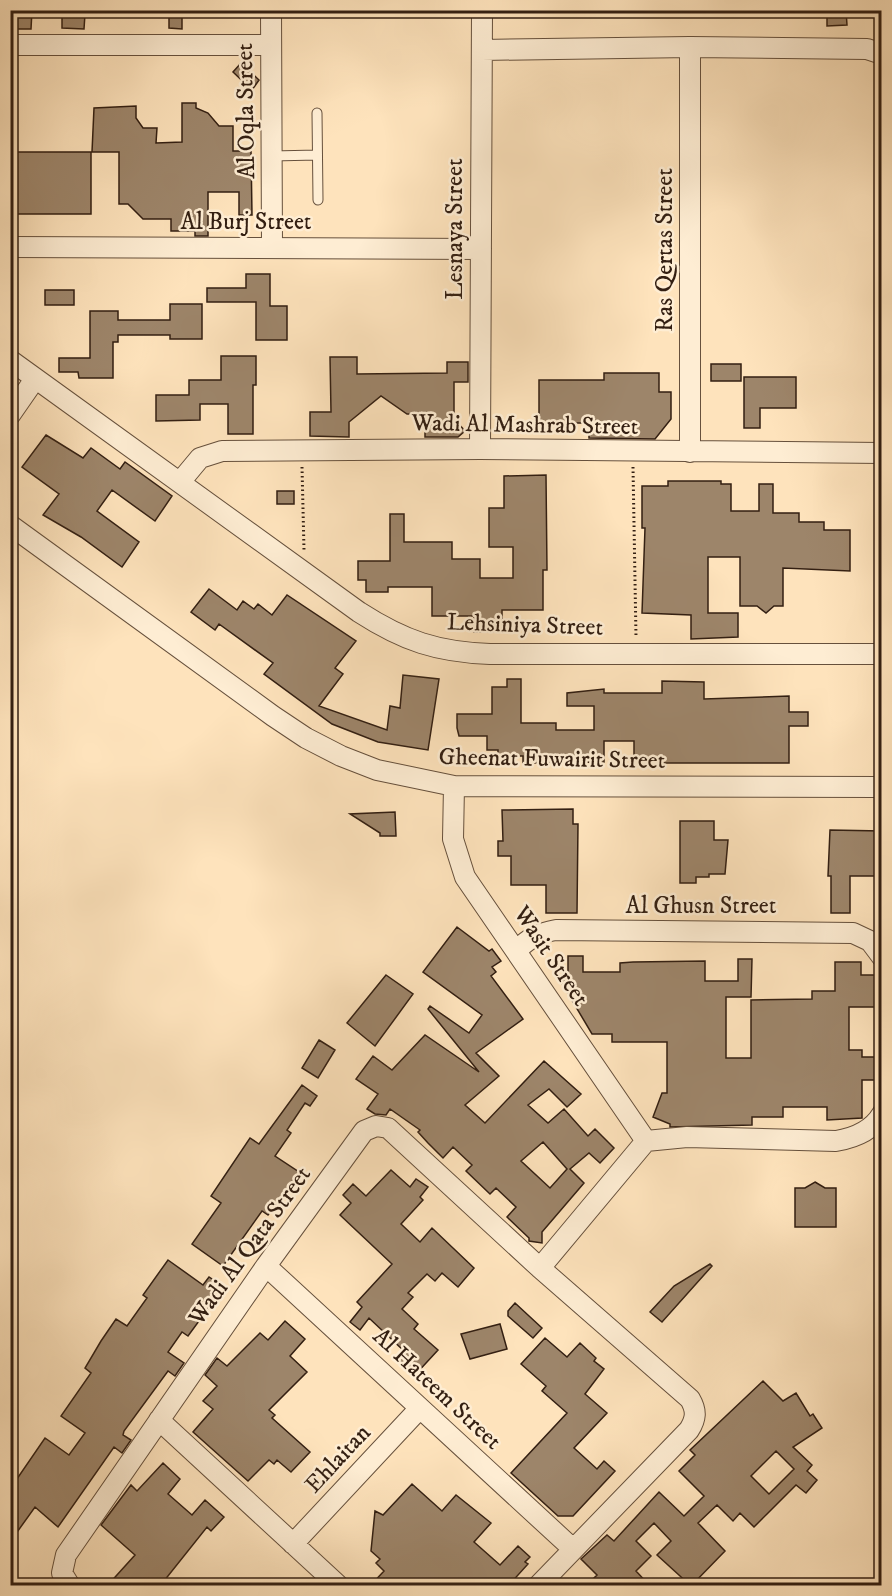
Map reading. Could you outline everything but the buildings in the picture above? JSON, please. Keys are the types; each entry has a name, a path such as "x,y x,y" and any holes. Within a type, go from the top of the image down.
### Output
{"street":[{"name":"Al Oqla Street","path":"271,10 273,248"},
{"name":"Lesnaya Street","path":"480,449 482,10"},
{"path":"10,45 271,45"},
{"path":"482,50 690,47 867,49 882,54"},
{"name":"Ras Qertas Street","path":"690,47 690,452"},
{"name":"Al Burj Street","path":"10,247 481,249"},
{"name":"Lehsiniya Street","path":"10,360 388,631 421,645 455,652 882,654"},
{"path":"10,415 35,379"},
{"name":"Wadi Al Mashrab Street","path":"180,482 200,458 214,452 480,449 882,453"},
{"name":"Gheenat Fuwairit Street","path":"10,525 306,738 340,756 377,771 454,786 882,787"},
{"name":"Wasit Street","path":"454,786 453,839 465,877 646,1142"},
{"name":"Al Ghusn Street","path":"516,950 541,932 556,930 854,933 870,941 882,957"},
{"path":"540,1268 646,1142 687,1137 836,1141 852,1138 867,1131 882,1114"},
{"name":"Wadi Al Qata Street","path":"70,1586 62,1573 66,1555 266,1266 364,1131 376,1126 388,1128 540,1268 690,1399 696,1415 689,1430 538,1586"},
{"name":"Al Hateem Street","path":"266,1266 573,1549"},
{"name":"Ehlaitan","path":"293,1544 420,1408"},
{"path":"159,1420 339,1586"}],"lane":[{"path":"317,113 318,200"},
{"path":"272,156 317,155"}],"path":[{"path":"299,568 304,546 301,450"},
{"path":"633,451 637,654"}]}
